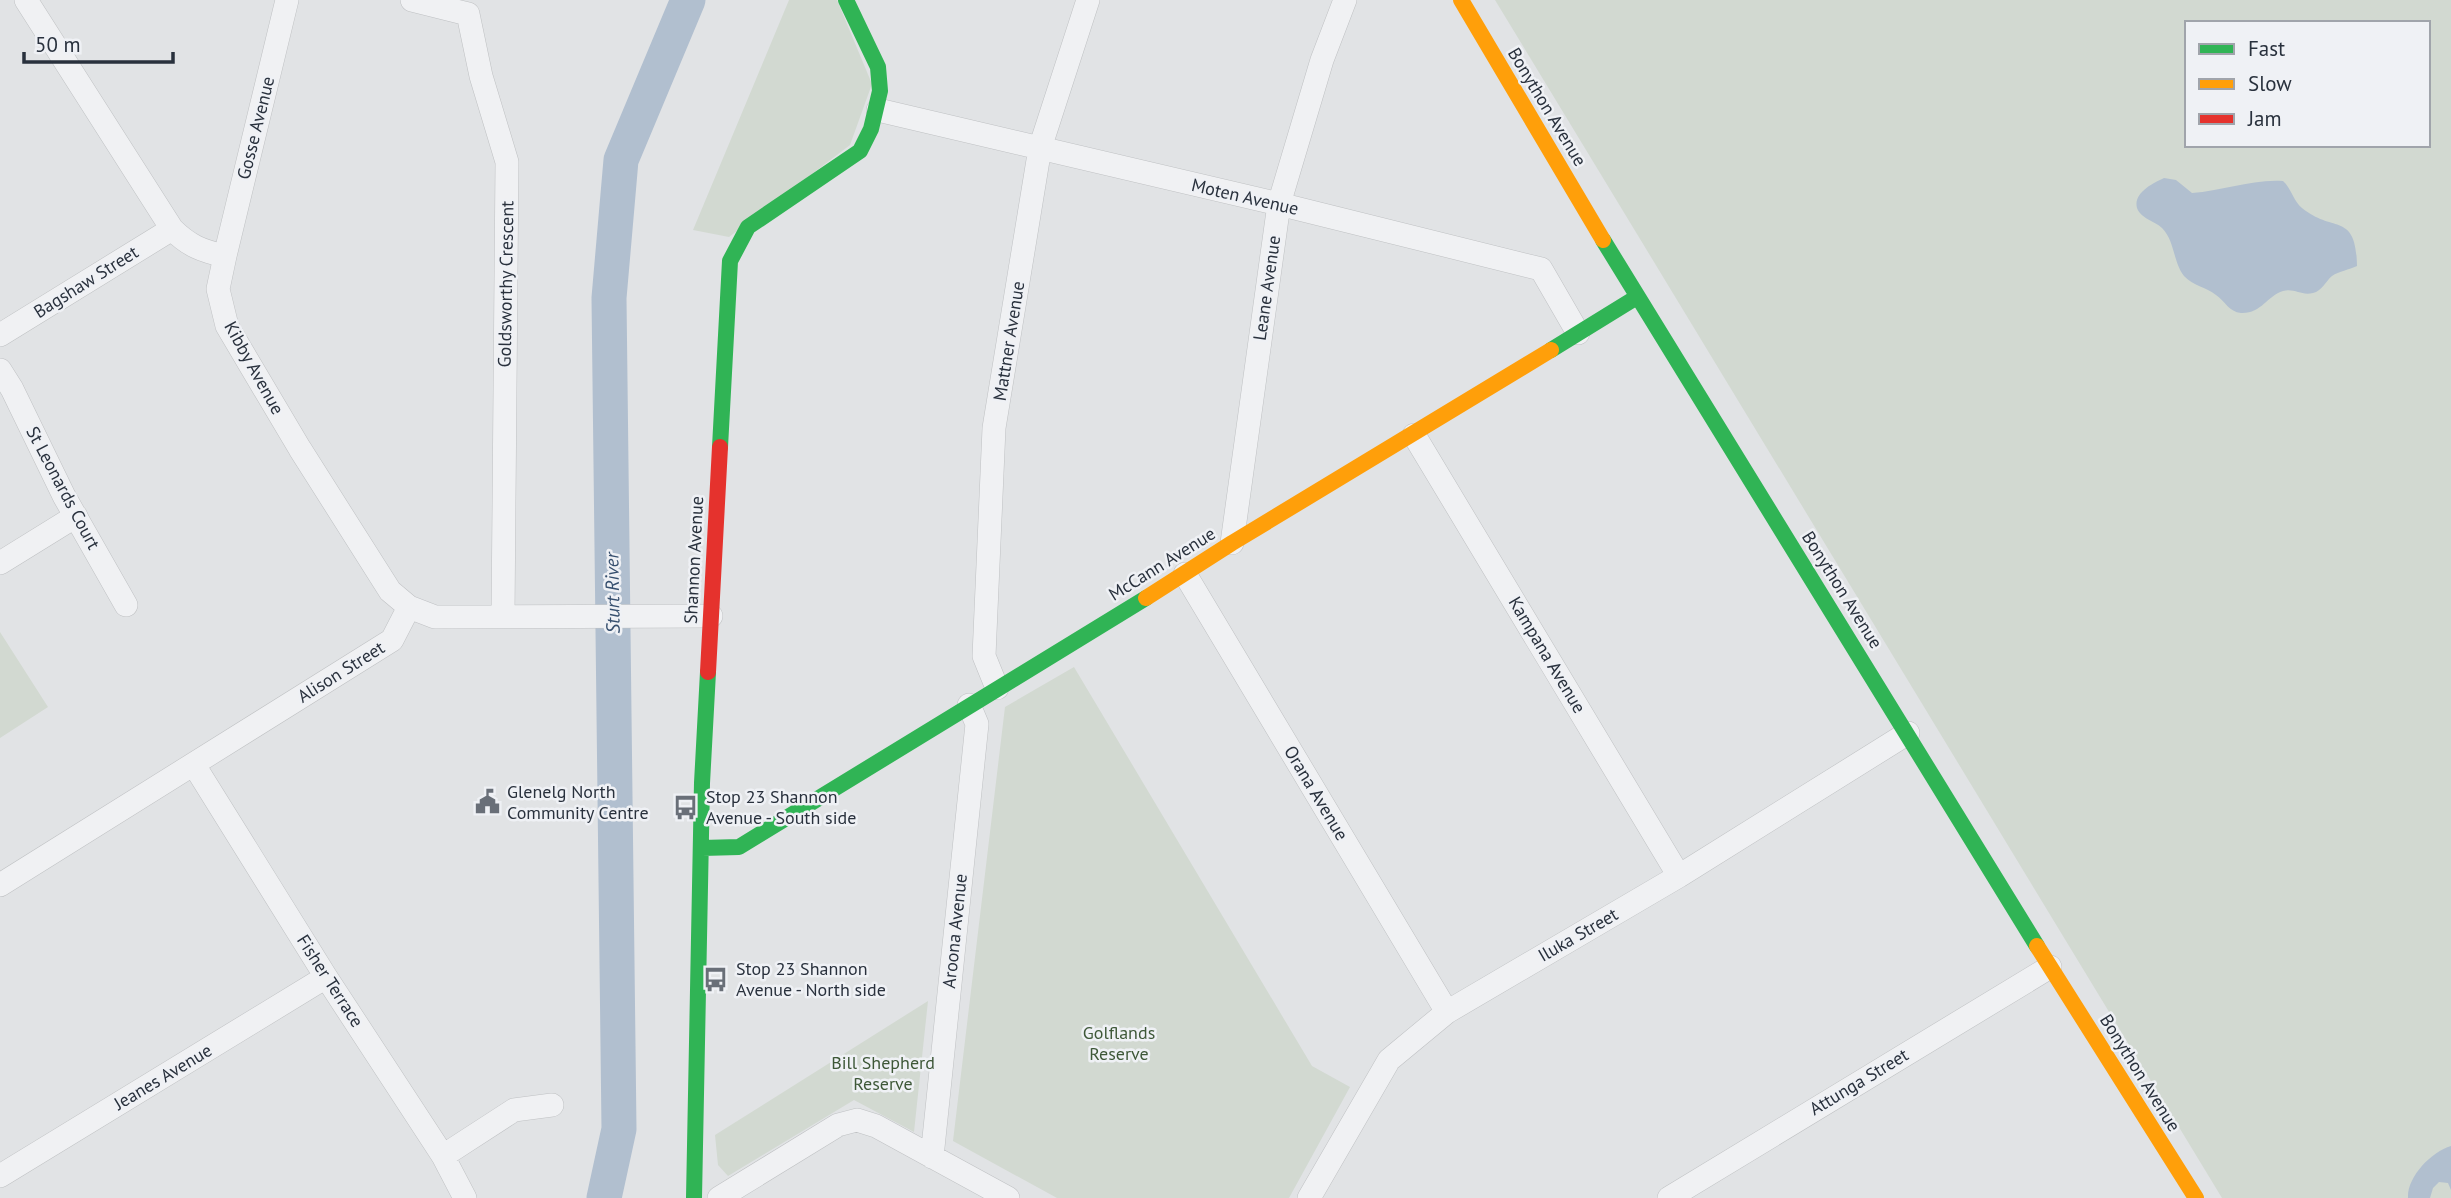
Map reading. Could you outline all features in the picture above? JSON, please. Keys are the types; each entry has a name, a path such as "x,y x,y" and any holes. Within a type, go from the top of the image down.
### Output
{"street":[{"path":"26,0 173,229 185,243 225,256"},
{"name":"Gosse Avenue","path":"225,256 287,0"},
{"name":"Goldsworthy Crescent","path":"412,0 471,7 481,76 507,162 503,617"},
{"name":"Shannon Avenue","path":"694,1198 702,783 730,261 737,243 748,227 860,151 878,110 880,74 878,64 846,0"},
{"name":"Mattner Avenue","path":"997,688 984,656 994,428 1040,148 1088,0"},
{"name":"Leane Avenue","path":"1232,543 1279,204 1321,60 1345,0"},
{"name":"Bonython Avenue","path":"1461,0 1637,297 2194,1197"},
{"name":"Moten Avenue","path":"878,110 1279,204 1541,270 1578,333"},
{"name":"Bagshaw Street","path":"0,335 173,229"},
{"name":"Kibby Avenue","path":"225,256 218,289 227,326 390,592 409,607"},
{"name":"McCann Avenue","path":"702,849 739,847 1637,297"},
{"name":"St Leonards Court","path":"0,370 64,495 127,605"},
{"name":"Kampana Avenue","path":"1414,435 1679,876"},
{"path":"0,563 76,516"},
{"name":"Orana Avenue","path":"1185,574 1447,1012"},
{"path":"409,607 435,617 711,616"},
{"name":"Alison Street","path":"0,885 392,640 409,607"},
{"name":"Aroona Avenue","path":"932,1157 977,724 969,705"},
{"name":"Iluka Street","path":"1309,1198 1389,1060 1447,1012 1679,876 1909,733"},
{"name":"Fisher Terrace","path":"194,765 326,977 443,1156 464,1198"},
{"name":"Attunga Street","path":"1669,1198 2050,967"},
{"name":"Jeanes Avenue","path":"0,1176 326,977"},
{"path":"443,1156 514,1111 552,1105"},
{"path":"719,1198 838,1125 856,1120 876,1126 1008,1198"}],"green space":[{"path":"789,0 837,0 872,84 850,145 729,237 693,230"},
{"path":"1495,0 2451,0 2451,1198 2222,1198"},
{"path":"0,632 48,707 0,738"},
{"name":"Golflands Reserve","path":"1074,667 1312,1066 1350,1087 1289,1198 1057,1198 953,1141 1005,707"},
{"name":"Bill Shepherd Reserve","path":"928,1001 914,1132 854,1100 728,1176 718,1165 715,1135"}],"water":[{"path":"2164,178 2176,180 2192,193 2283,181 2302,208 2348,230 2356,249 2357,266 2332,276 2316,292 2309,294 2283,291 2254,311 2233,311 2216,295 2184,276 2166,233 2139,212 2137,203 2141,193"},
{"path":"2451,1146 2451,1190 2448,1183 2439,1182 2433,1188 2430,1198 2408,1198 2411,1182 2422,1166"}],"waterway":[{"name":"Sturt River","path":"604,1198 619,1129 609,298 621,160 688,0"}],"traffic: fast":[{"path":"720,447 730,261 748,227 860,151 871,129 880,91 878,67 846,0"},
{"path":"1603,240 2037,946"},
{"path":"1551,350 1637,297"},
{"path":"702,848 739,847 1146,598"},
{"path":"694,1198 702,783 708,672"}],"traffic: slow":[{"path":"1461,0 1603,240"},
{"path":"1146,598 1551,350"},
{"path":"2037,946 2196,1198"}],"traffic: jam":[{"path":"708,672 720,447"}],"place":[{"name":"Glenelg North Community Centre","path":"487,802"},
{"name":"Stop 23 Shannon Avenue - South side","path":"686,807"},
{"name":"Stop 23 Shannon Avenue - North side","path":"716,979"}]}
